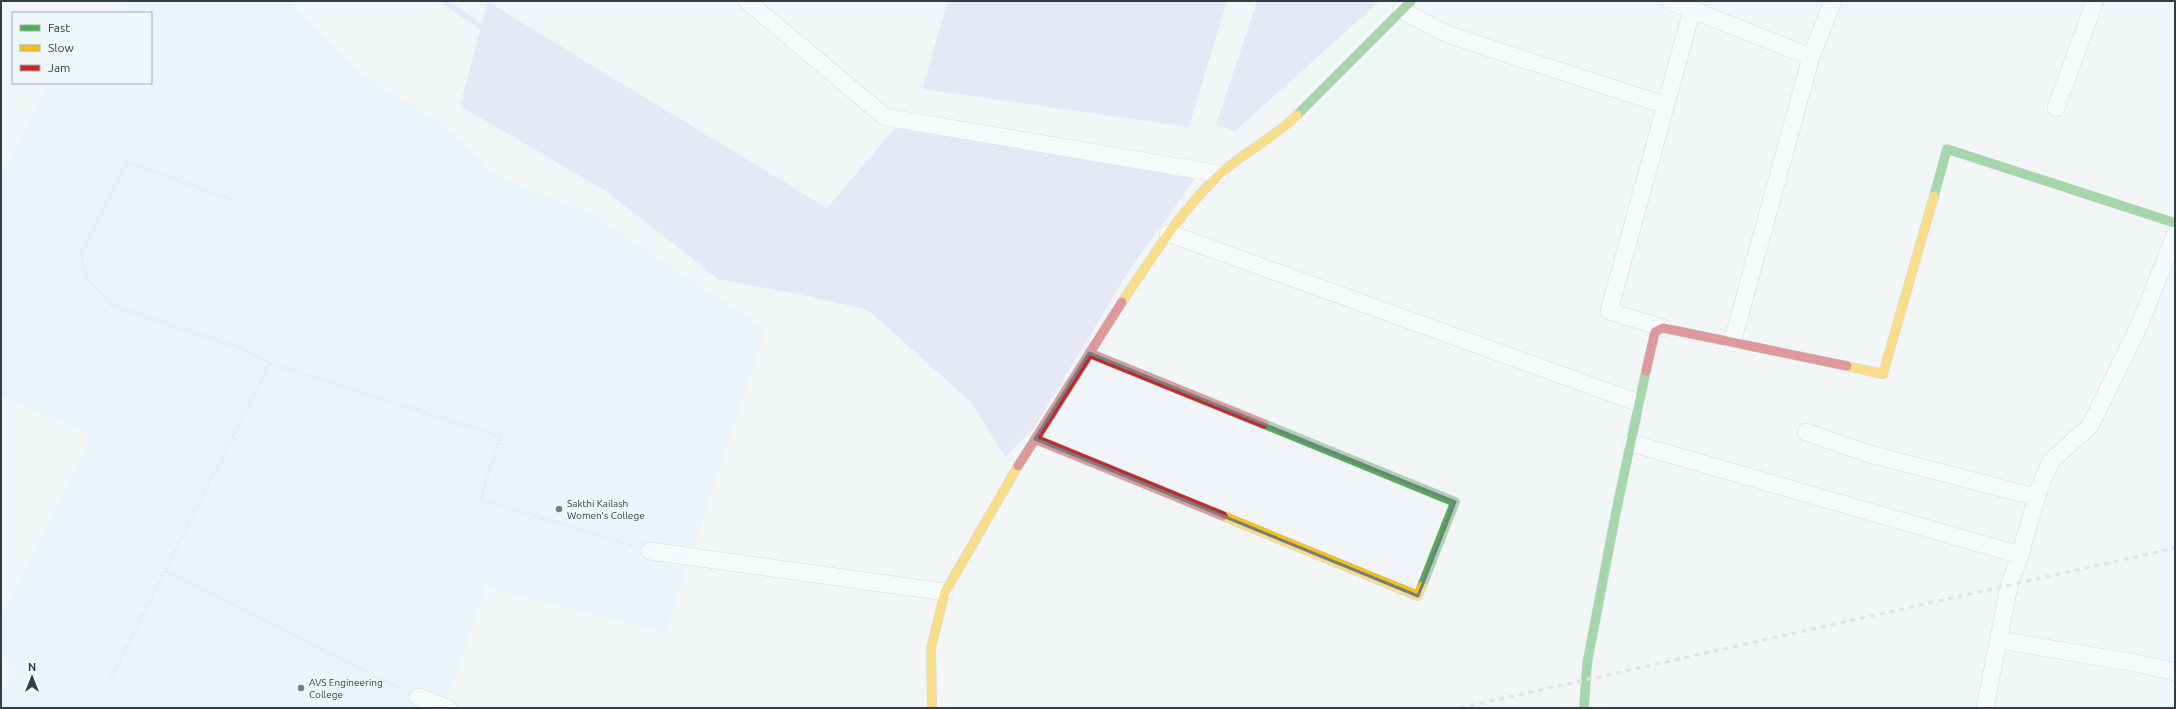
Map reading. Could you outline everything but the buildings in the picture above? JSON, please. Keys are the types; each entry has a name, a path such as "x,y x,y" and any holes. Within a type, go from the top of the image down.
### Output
{"street":[{"path":"747,1 885,117 1220,174"},
{"path":"1670,1 1811,57"},
{"path":"1732,343 1811,57 1833,1"},
{"path":"2056,108 2095,1"},
{"path":"932,708 931,648 946,592 1001,494 1035,439 1089,353 1168,233 1220,174 1286,126 1406,6 1460,38 1665,105"},
{"path":"1692,10 1609,312 1662,328 1883,374 1947,149 2175,223"},
{"path":"1168,233 1639,403"},
{"path":"1985,708 2009,586 2020,555 2036,497 2051,461 2090,426 2140,324 2175,235"},
{"path":"1584,708 1587,664 1639,403 1655,332 1662,328"},
{"path":"1035,439 1418,596 1455,502 1089,353"},
{"path":"1806,432 1866,453 2036,497"},
{"path":"1631,443 2020,555"},
{"path":"650,550 946,592"},
{"path":"1999,640 2141,664 2175,672"},
{"path":"418,697 448,708"}],"path":[{"path":"234,200 128,162 81,254 86,277 111,305 243,349 270,363 501,437 480,499 650,550"},
{"path":"110,680 270,363"},
{"path":"166,571 418,697"}],"highlighted area":[{"path":"1089,353 1455,502 1418,596 1035,439"}],"shaded area":[{"path":"128,1 288,1 364,76 439,122 498,176 592,214 766,329 666,633 485,587 456,677 441,708 1,708 1,693 21,671 1,654 1,618 91,436 1,395 1,176 47,84 152,84 152,12 122,12"}],"water":[{"path":"948,1 1227,1 1189,127 922,89"},
{"path":"1257,1 1380,1 1235,131 1216,125"},
{"path":"488,2 827,208 895,128 1197,176 1128,272 1034,428 1005,457 971,402 868,310 802,295 718,279 606,191 460,106"}],"waterway":[{"path":"444,1 487,31"}],"railway":[{"path":"1460,708 2175,548"}],"traffic: fast":[{"path":"1297,115 1411,1"},
{"path":"1934,196 1947,149 2175,223"},
{"path":"1584,708 1587,664 1616,512 1646,371"},
{"path":"1264,424 1455,502 1422,586"}],"traffic: slow":[{"path":"1122,302 1167,235 1206,188 1229,166 1279,131 1297,115"},
{"path":"1847,366 1883,374 1934,196"},
{"path":"932,708 931,648 945,592 1018,466"},
{"path":"1223,516 1418,596 1422,586"}],"traffic: jam":[{"path":"1018,466 1122,302"},
{"path":"1646,371 1655,332 1663,328 1847,366"},
{"path":"1089,353 1264,424"},
{"path":"1035,439 1223,516"}],"place":[{"name":"Sakthi Kailash Women's College","path":"559,509"},
{"name":"AVS Engineering College","path":"301,688"}]}
